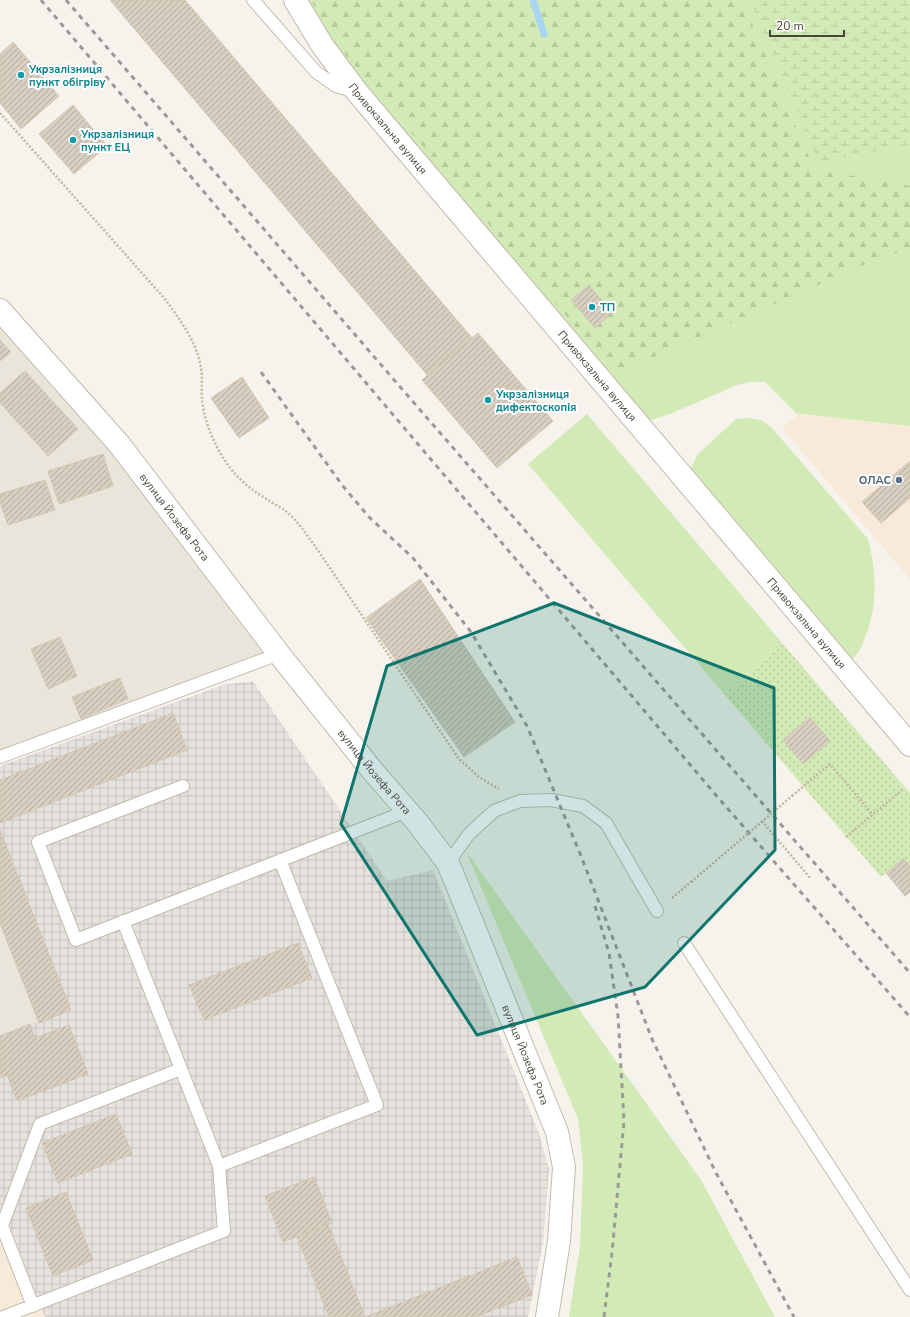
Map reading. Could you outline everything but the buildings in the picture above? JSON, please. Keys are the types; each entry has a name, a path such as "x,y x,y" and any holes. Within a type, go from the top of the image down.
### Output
{"street":[{"name":"Привокзальна вулиця","path":"295,0 322,45 357,92 910,744"},
{"name":"вулиця Йозефа Рота","path":"0,310 119,444 279,654 448,863 557,1132 564,1167 559,1241 547,1317"}],"lane":[{"path":"253,0 316,72 336,86 357,92"},
{"path":"0,757 279,654"},
{"path":"183,786 38,842 76,940 407,811"},
{"path":"448,863 469,834 494,811 520,801 551,800 583,806 606,823 657,910"},
{"path":"220,1166 377,1105 280,860"},
{"path":"3,1317 224,1231 220,1166 123,921"},
{"path":"684,943 910,1290"},
{"path":"33,1306 1,1227 40,1124 181,1068"}],"path":[{"path":"0,114 165,299 187,330 197,352 201,368 202,400 206,421 216,445 228,466 243,484 283,509 298,524 315,546 459,759 479,777 520,801"},
{"path":"657,910 830,764 873,815"},
{"path":"846,837 902,790"},
{"path":"762,821 811,879"}],"highlighted area":[{"path":"554,603 774,688 775,850 645,987 477,1035 341,824 387,666"}],"shaded area":[{"path":"0,325 111,450 270,651 0,752"},
{"path":"884,341 910,371 910,579 782,428"},
{"path":"253,681 387,881 433,870 539,1134 549,1170 543,1243 528,1317 45,1317 3,1209 0,1215 0,1036 39,1022 0,923 0,766 223,685"},
{"path":"0,923 39,1023 30,1024 0,1036"},
{"path":"3,1209 45,1317 0,1317 0,1215"}],"green space":[{"path":"303,0 910,0 910,426 796,413 765,382 749,382 737,385 670,414 648,421 363,88"},
{"path":"311,0 742,0 814,169 910,186 910,252 886,255 615,374 334,41"},
{"path":"750,0 910,0 910,144 819,163"},
{"path":"587,414 783,644 724,694 528,464"},
{"path":"750,418 761,420 771,427 868,539 873,564 875,590 872,615 869,628 858,652 852,659 842,664 690,477 692,466 698,454 736,419"},
{"path":"783,644 910,793 910,866 903,858 881,877 724,694"},
{"path":"466,851 701,1180 775,1317 569,1317 580,1246 583,1165 578,1119"}],"waterway":[{"path":"533,0 544,34"}],"railway":[{"path":"41,0 715,794 910,1017"},
{"path":"66,0 910,973"},
{"path":"261,372 342,485 369,517 413,558 471,632 527,726 581,856 652,1039 716,1173 794,1317"},
{"path":"595,906 609,953 618,1016 624,1121 612,1253 604,1317"}],"place":[{"name":"Укрзалізниця пункт обігріву","path":"21,75"},
{"name":"Укрзалізниця пункт ЕЦ","path":"73,140"},
{"name":"ТП","path":"592,307"},
{"name":"Укрзалізниця дифектоскопія","path":"488,400"},
{"name":"ОЛАС","path":"899,480"}]}
